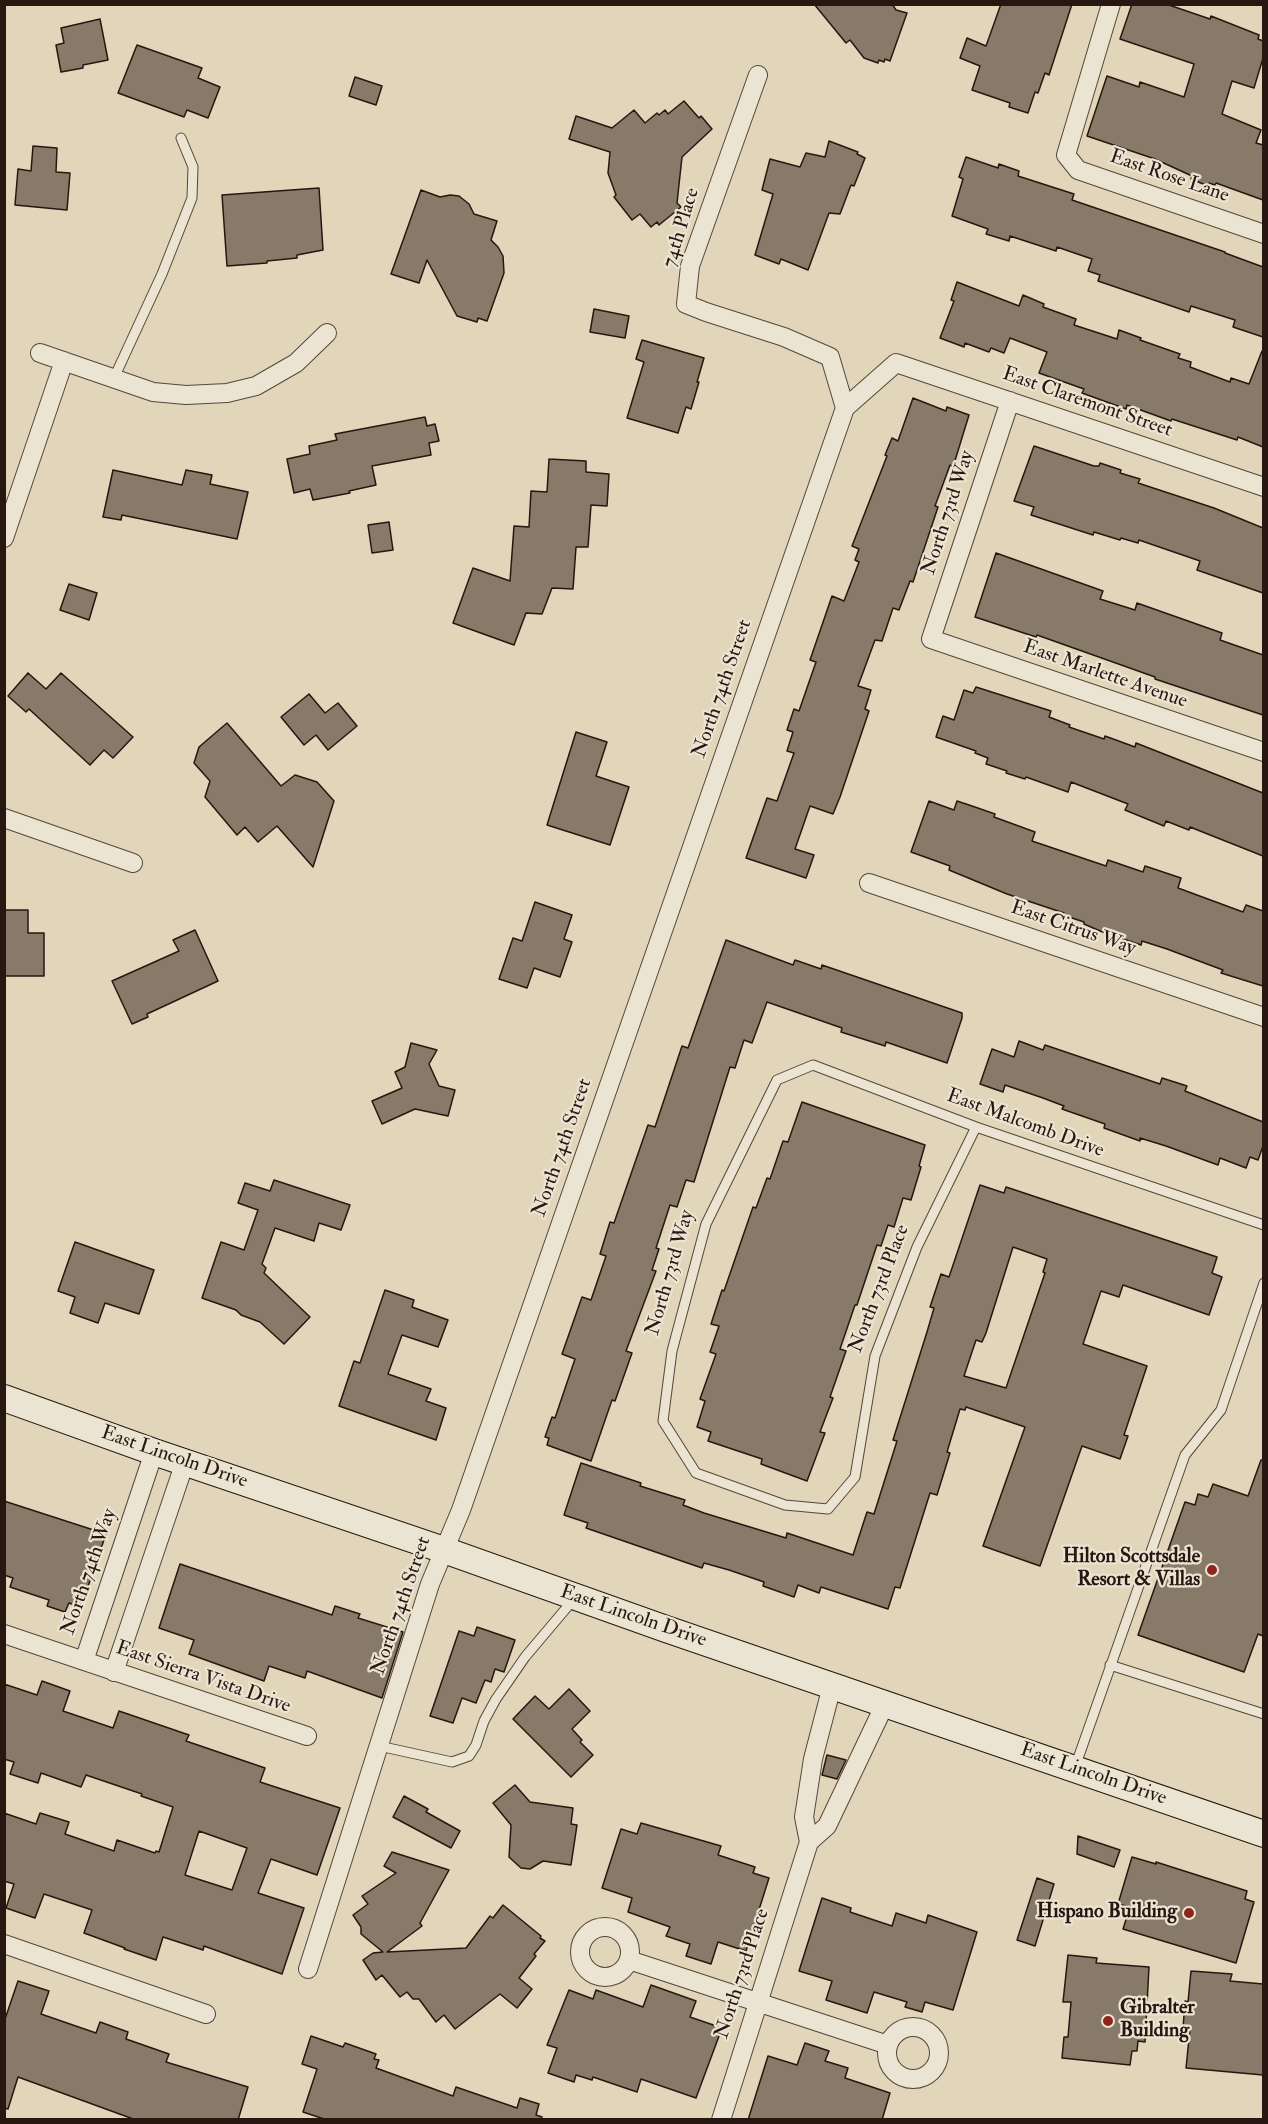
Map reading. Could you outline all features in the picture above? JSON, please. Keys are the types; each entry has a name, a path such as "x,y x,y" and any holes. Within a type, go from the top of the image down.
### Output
{"main road":[{"name":"East Lincoln Drive","path":"4,1398 154,1452 1263,1834"}],"street":[{"name":"East Rose Lane","path":"1111,4 1066,155 1078,170 1263,234"},
{"name":"74th Place","path":"758,75 690,266 686,304 784,337 830,357 845,408"},
{"path":"40,353 153,392 186,395 227,393 256,386 296,363 327,333"},
{"path":"4,538 64,361"},
{"name":"North 74th Street","path":"308,1969 430,1585 465,1499 845,408 896,363"},
{"name":"East Claremont Street","path":"896,363 1263,487"},
{"name":"North 73rd Way","path":"931,639 1010,400"},
{"name":"East Marlette Avenue","path":"931,639 1263,752"},
{"path":"4,818 133,863"},
{"name":"East Citrus Way","path":"869,883 1263,1017"},
{"name":"North 74th Way","path":"4,1634 84,1661 154,1452"},
{"path":"114,1672 185,1462"},
{"name":"East Sierra Vista Drive","path":"84,1661 307,1736"},
{"name":"North 73rd Place","path":"721,2120 809,1842 804,1818 813,1759 832,1686"},
{"name":"North 73rd Place","path":"809,1842 827,1826 885,1704"},
{"path":"4,1944 206,2014"},
{"path":"629,1960 888,2046"}],"lane":[{"path":"114,378 162,274 192,198 194,166 181,138"},
{"name":"East Malcomb Drive","path":"777,1080 813,1065 976,1127 1263,1225"},
{"name":"North 73rd Way","path":"777,1080 706,1224 672,1351 663,1421 696,1473 785,1505 828,1509 855,1477"},
{"name":"North 73rd Place","path":"855,1477 876,1356 917,1247 976,1127"},
{"path":"1074,1769 1185,1455 1221,1410 1263,1283"},
{"path":"379,1746 452,1762 469,1756 496,1699 525,1657 575,1597"},
{"path":"1110,1665 1263,1714"}],"building":[{"path":"814,4 892,4 896,10 907,13 890,61 879,60 878,63 864,58 850,40 846,43"},
{"path":"1001,4 1072,4 1049,75 1045,73 1028,113 1009,107 1010,103 972,90 980,66 960,58 967,38 986,46"},
{"path":"1132,4 1166,4 1210,19 1211,16 1259,35 1258,39 1263,41 1263,58 1254,88 1232,81 1222,114 1261,130 1256,143 1263,145 1263,200 1216,183 1215,185 1209,183 1208,186 1155,159 1087,136 1107,76 1139,87 1140,82 1184,97 1194,64 1120,39"},
{"path":"100,19 108,60 61,72 56,45 64,43 61,28"},
{"path":"137,45 202,68 198,78 220,87 208,118 187,110 184,117 118,93"},
{"path":"355,77 382,86 376,105 349,96"},
{"path":"684,101 712,129 682,157 677,203 681,207 659,225 657,222 651,227 640,214 632,220 614,197 616,195 608,173 610,152 569,139 576,116 612,128 634,110 645,123 657,113 659,115 665,110 668,114"},
{"path":"829,141 858,152 857,154 865,158 840,214 829,213 808,270 781,259 779,264 755,255 773,194 762,190 770,159 800,167 806,153 825,157"},
{"path":"33,146 57,148 56,172 70,173 67,210 15,205 18,169 31,171"},
{"path":"966,157 998,168 999,164 1019,171 1018,176 1074,194 1072,200 1263,267 1263,337 1233,327 1235,320 1191,306 1189,312 1098,281 1100,275 1088,271 1092,259 1057,247 1056,251 1010,236 1009,241 986,234 988,229 952,216 963,179 959,177"},
{"path":"319,188 323,250 297,255 297,258 267,261 267,263 227,266 222,195"},
{"path":"421,190 440,197 459,196 469,204 474,214 497,221 491,240 503,256 504,273 487,321 478,318 477,322 457,316 427,260 419,283 391,274"},
{"path":"957,282 1019,306 1023,295 1044,304 1043,307 1076,319 1074,325 1117,339 1119,330 1141,338 1140,340 1180,354 1178,358 1191,362 1190,367 1230,382 1231,378 1249,384 1263,351 1263,447 1238,437 1237,440 1172,419 1171,421 1127,405 1126,409 1082,393 1084,389 1039,373 1047,352 1010,338 1004,353 991,348 989,352 965,343 964,347 940,338 954,301 951,300"},
{"path":"594,309 629,316 625,338 590,332"},
{"path":"642,340 704,358 691,409 686,407 678,433 627,418 644,362 636,359"},
{"path":"913,398 946,411 947,407 969,415 953,467 950,465 935,506 938,507 913,582 910,581 899,610 893,608 882,641 875,640 858,686 871,690 865,709 869,711 840,797 833,814 810,806 795,849 814,855 806,878 746,858 767,798 777,801 794,753 787,751 793,732 787,730 794,709 799,711 816,662 810,660 832,596 844,601 859,562 855,560 859,549 852,546 892,438 898,441"},
{"path":"425,417 427,426 435,424 439,441 429,443 431,455 372,466 376,485 349,491 350,493 313,500 310,489 294,493 287,459 310,454 309,446 337,440 335,434"},
{"path":"1034,446 1094,466 1099,466 1100,463 1121,470 1120,473 1140,479 1138,483 1214,508 1263,528 1263,593 1197,570 1200,561 1139,540 1138,543 1121,538 1120,540 1094,532 1093,535 1031,515 1034,507 1014,501"},
{"path":"549,459 586,461 586,472 609,474 607,506 591,505 588,547 576,547 573,589 552,588 542,614 526,613 514,645 453,623 473,568 510,581 514,526 529,527 531,491 547,492"},
{"path":"113,470 182,485 186,470 212,475 210,484 248,492 237,539 122,515 121,520 103,517"},
{"path":"389,522 393,550 372,553 368,525"},
{"path":"996,553 1103,591 1100,599 1135,610 1137,603 1222,633 1220,640 1263,655 1263,715 1155,679 1155,677 1037,635 1036,637 975,617"},
{"path":"69,584 97,593 89,620 60,610"},
{"path":"28,673 46,689 61,673 133,737 113,758 104,750 90,765 29,709 26,712 8,696"},
{"path":"976,687 1051,711 1049,717 1070,725 1069,727 1104,739 1105,736 1135,747 1136,743 1263,793 1263,856 1190,827 1189,830 1166,821 1164,826 1125,810 1128,804 1071,782 1068,792 1026,777 1025,779 1006,773 1007,771 986,764 988,758 975,753 976,751 936,737 943,716 954,720 964,690 973,693"},
{"path":"309,694 325,713 338,703 357,726 328,750 316,735 304,745 281,717"},
{"path":"227,723 281,786 295,775 317,782 334,801 313,867 277,826 258,842 245,827 237,835 205,797 210,781 194,763 199,747"},
{"path":"576,732 607,742 596,776 629,787 610,845 547,825"},
{"path":"929,801 954,810 957,801 995,814 994,817 1035,832 1032,841 1106,866 1108,860 1143,872 1145,866 1181,878 1178,888 1243,912 1246,905 1263,911 1263,986 1221,973 1223,970 1167,949 1142,941 1141,945 1100,931 1084,922 1063,915 1064,913 1007,894 949,870 950,866 911,852"},
{"path":"535,902 572,915 564,939 572,942 560,977 534,968 527,988 499,979 513,938 522,941"},
{"path":"4,910 28,910 28,933 44,933 44,976 4,976"},
{"path":"195,930 218,981 147,1014 148,1017 132,1024 112,981 179,951 173,940"},
{"path":"726,940 793,965 795,960 821,969 822,965 962,1013 962,1018 947,1063 886,1042 885,1046 841,1032 842,1028 767,1002 752,1043 744,1040 735,1068 730,1067 694,1182 686,1180 677,1207 670,1205 656,1248 659,1249 652,1270 656,1271 626,1351 632,1353 615,1401 612,1400 591,1461 547,1445 549,1438 545,1437 552,1417 555,1418 575,1359 562,1354 582,1297 591,1300 606,1256 600,1254 610,1222 614,1223 648,1125 655,1127 682,1046 688,1048"},
{"path":"1019,1041 1043,1050 1045,1045 1160,1084 1162,1078 1187,1086 1185,1091 1263,1122 1263,1146 1258,1160 1250,1157 1246,1168 1220,1158 1218,1165 1166,1146 1140,1138 1140,1141 1104,1128 1105,1124 1062,1109 1064,1106 1005,1085 1003,1092 980,1084 992,1049 1014,1057"},
{"path":"411,1043 437,1050 429,1064 439,1086 455,1090 448,1116 415,1109 382,1124 372,1101 402,1088 395,1072 405,1067"},
{"path":"802,1102 925,1145 911,1200 903,1198 894,1227 888,1225 881,1246 877,1245 857,1305 855,1305 840,1349 846,1351 830,1397 833,1398 820,1432 825,1433 807,1481 761,1464 762,1459 708,1441 711,1432 697,1427 705,1401 700,1399 716,1354 710,1352 719,1326 711,1324 753,1207 756,1208 767,1178 770,1179 783,1141 788,1142"},
{"path":"274,1180 350,1205 341,1230 319,1223 314,1241 275,1228 262,1264 266,1268 264,1273 310,1317 284,1344 260,1322 241,1315 236,1310 202,1298 221,1242 244,1250 258,1210 238,1203 245,1183 270,1191"},
{"path":"980,1185 1004,1193 1006,1187 1217,1257 1212,1273 1222,1277 1209,1315 1123,1285 1119,1297 1101,1291 1083,1344 1147,1366 1124,1435 1128,1436 1120,1459 1082,1446 1040,1566 983,1546 1025,1427 966,1407 965,1410 960,1409 937,1495 930,1493 900,1588 895,1587 888,1609 821,1587 819,1593 798,1585 794,1597 763,1586 764,1582 729,1570 704,1563 702,1568 586,1528 588,1523 564,1515 581,1463 641,1483 640,1486 685,1500 683,1505 704,1513 786,1538 787,1533 853,1555 867,1512 874,1514 897,1441 893,1440 934,1308 930,1307 941,1274 949,1277","holes":["1013,1247 1047,1259 1043,1272 1045,1273 1006,1388 964,1376 976,1340 982,1342 986,1333"]},
{"path":"75,1242 154,1270 139,1314 105,1303 98,1323 70,1313 75,1297 58,1291"},
{"path":"385,1290 414,1300 412,1307 448,1320 438,1347 402,1335 388,1374 431,1389 426,1401 446,1408 436,1440 339,1406 354,1361 360,1363"},
{"name":"Hilton Scottsdale Resort & Villas","path":"1261,1460 1263,1460 1263,1636 1258,1634 1244,1672 1138,1635 1185,1502 1195,1505 1198,1494 1208,1497 1213,1484 1248,1496"},
{"path":"4,1501 106,1534 81,1607 69,1603 65,1612 47,1606 49,1600 10,1587 13,1578 4,1575"},
{"path":"180,1564 332,1615 335,1606 360,1614 358,1618 403,1632 382,1698 307,1671 305,1678 269,1666 264,1681 189,1654 194,1640 159,1628"},
{"path":"477,1627 515,1640 504,1672 495,1669 491,1682 485,1680 476,1703 462,1698 453,1723 430,1716 459,1631 474,1636"},
{"path":"42,1681 70,1691 63,1711 113,1728 119,1711 189,1735 186,1741 265,1768 260,1782 340,1808 317,1875 271,1859 258,1893 304,1908 282,1974 204,1946 203,1950 163,1937 156,1960 84,1933 92,1910 44,1894 35,1918 6,1908 14,1884 4,1881 4,1813 36,1824 40,1813 69,1822 65,1834 114,1851 117,1840 155,1853 159,1852 173,1807 86,1775 81,1787 41,1773 38,1783 10,1774 14,1762 4,1759 4,1684 37,1695","holes":["199,1831 247,1848 232,1890 185,1875"]},
{"path":"569,1689 590,1711 572,1729 582,1740 580,1742 593,1755 571,1777 513,1719 535,1696 549,1709"},
{"path":"827,1755 846,1760 837,1779 822,1775"},
{"path":"515,1785 530,1802 573,1808 571,1824 577,1825 571,1865 543,1861 530,1869 521,1868 509,1857 511,1825 493,1803"},
{"path":"404,1796 428,1809 426,1812 460,1831 451,1848 393,1817"},
{"path":"641,1823 721,1846 718,1855 755,1867 753,1873 769,1878 746,1951 718,1942 711,1964 686,1956 690,1944 666,1936 670,1927 628,1912 632,1898 602,1888 621,1829 637,1834"},
{"path":"1078,1836 1120,1850 1114,1867 1077,1854"},
{"path":"392,1852 449,1870 420,1923 422,1926 387,1952 466,1948 490,1916 493,1918 503,1905 545,1941 519,1978 532,1989 517,2008 500,1994 455,2029 444,2015 436,2022 419,1999 413,1999 407,1992 400,1997 382,1975 376,1980 363,1960 373,1953 383,1952 361,1934 361,1927 353,1915 368,1904 362,1896 396,1873 384,1866"},
{"name":"Hispano Building","path":"1132,1857 1156,1864 1156,1862 1247,1891 1245,1899 1254,1902 1236,1963 1123,1929 1130,1907 1118,1904"},
{"path":"1037,1878 1054,1884 1035,1946 1017,1940"},
{"path":"822,1898 851,1908 850,1912 892,1926 896,1913 926,1923 928,1915 977,1932 953,2010 925,2002 922,2012 905,2007 907,2002 874,1992 867,2013 826,2000 832,1981 799,1971"},
{"name":"Gibralter Building","path":"1068,1955 1097,1958 1096,1963 1149,1967 1145,2042 1138,2041 1137,2051 1132,2051 1130,2065 1062,2058 1064,2037 1068,2037 1071,2002 1063,2002"},
{"path":"1191,1971 1232,1974 1230,1981 1263,1984 1263,2075 1186,2068 1190,2029 1183,2029 1185,2001 1188,2002"},
{"path":"18,1981 49,1991 41,2014 96,2033 100,2022 128,2032 126,2039 169,2054 166,2062 248,2087 238,2120 136,2120 18,2077 8,2109 4,2108 4,2022"},
{"path":"651,1985 696,2001 690,2017 722,2028 696,2098 641,2079 637,2092 593,2077 592,2080 576,2075 574,2082 548,2073 557,2048 547,2045 569,1990 593,1999 596,1990 643,2007"},
{"path":"311,2036 343,2047 345,2043 376,2054 374,2059 379,2060 376,2068 453,2096 456,2087 517,2108 520,2098 539,2104 536,2115 542,2117 541,2120 327,2120 303,2112 317,2069 302,2064"},
{"path":"805,2043 829,2051 825,2061 848,2068 845,2078 890,2093 882,2120 748,2120 768,2056 797,2065"}],"place":[{"name":"Hilton Scottsdale Resort & Villas","path":"1212,1570"},
{"name":"Hispano Building","path":"1189,1913"},
{"name":"Gibralter Building","path":"1108,2021"}]}
